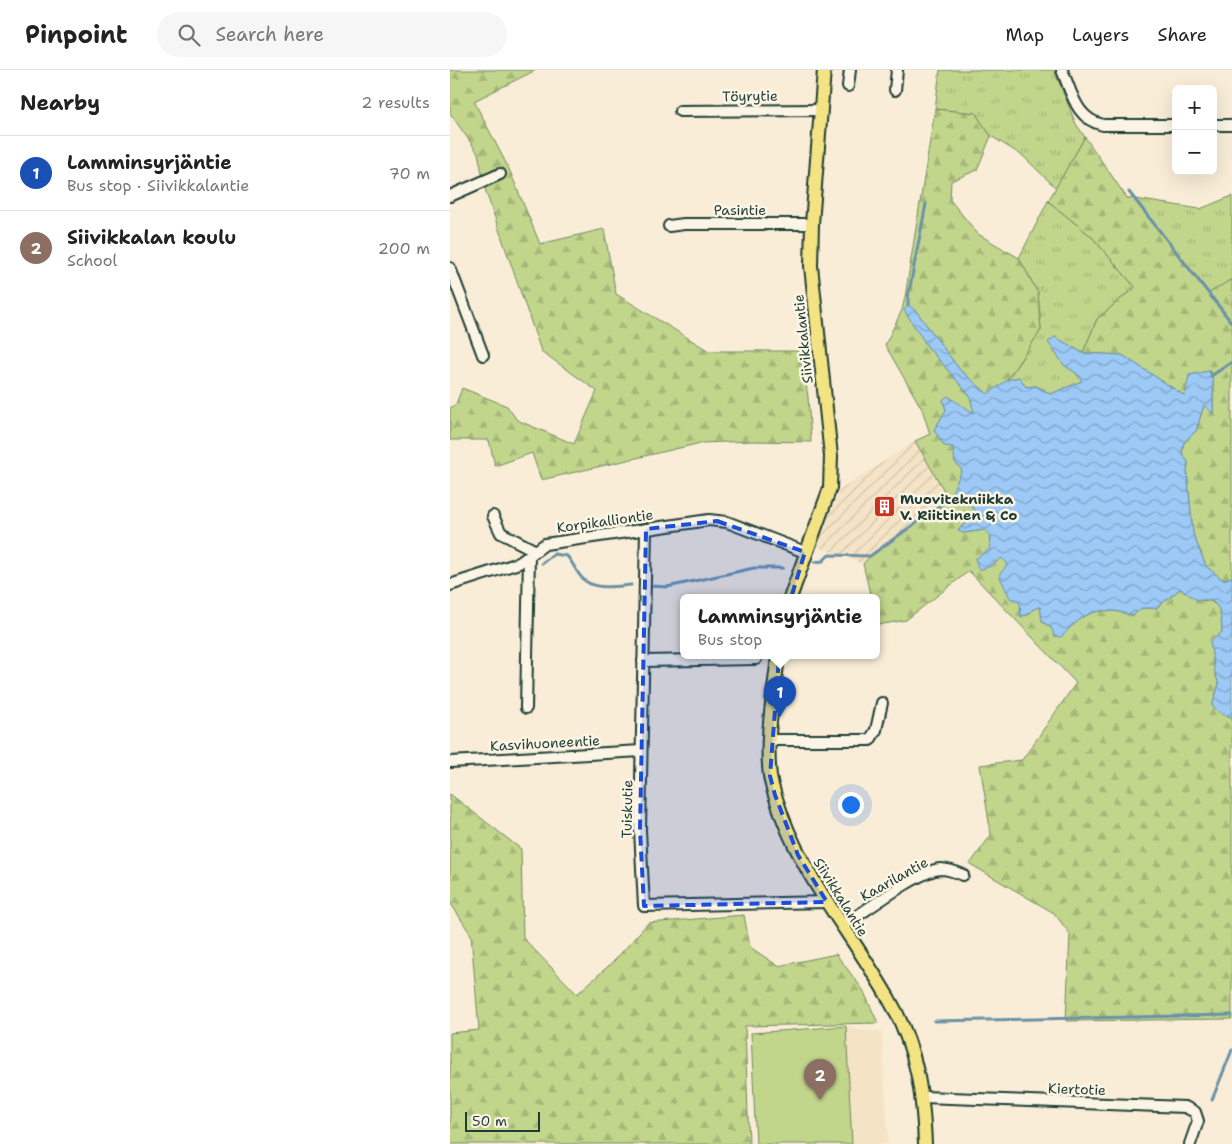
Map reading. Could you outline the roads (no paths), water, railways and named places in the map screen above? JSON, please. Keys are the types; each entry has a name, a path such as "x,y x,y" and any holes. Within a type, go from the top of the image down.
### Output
{"main road":[{"name":"Siivikkalantie","path":"791,594 830,488 832,473 813,296 812,224 824,70"},
{"name":"Siivikkalantie","path":"778,659 770,740 770,776 775,795 798,855 889,999 899,1019 915,1063 923,1097 925,1144"}],"street":[{"path":"848,86 850,70"},
{"path":"895,90 897,70"},
{"path":"1062,70 1082,116 1092,122 1103,125 1172,125"},
{"name":"Töyrytie","path":"680,111 820,110"},
{"path":"1217,125 1232,125"},
{"path":"450,196 500,174"},
{"name":"Pasintie","path":"669,226 684,224 812,224"},
{"path":"450,268 483,355"},
{"path":"493,516 501,533 532,553 526,708"},
{"name":"Korpikalliontie","path":"450,585 519,563 545,544 718,521 806,552"},
{"name":"Tuiskutie","path":"646,530 640,849 644,906 826,902"},
{"path":"643,661 756,659"},
{"path":"770,740 870,740 876,730 882,703"},
{"name":"Kasvihuoneentie","path":"450,762 641,751"},
{"name":"Kaarilantie","path":"842,926 914,881 937,870 950,870 963,875"},
{"name":"Kiertotie","path":"923,1097 1185,1107 1194,1112 1198,1121 1190,1144"}],"water":[{"path":"908,305 916,311 960,370 988,394 1007,380 1019,377 1026,387 1036,386 1051,394 1082,381 1076,373 1064,365 1048,342 1055,337 1083,353 1122,355 1185,396 1189,375 1209,371 1213,381 1213,414 1204,405 1196,431 1184,442 1182,453 1188,462 1187,472 1193,534 1206,566 1223,580 1232,577 1232,717 1222,714 1212,706 1219,684 1215,673 1210,642 1222,632 1219,609 1213,602 1197,600 1180,589 1156,608 1142,608 1133,615 1110,611 1093,612 1078,621 1061,637 1054,636 1052,629 1042,621 1040,607 1021,617 1020,603 1010,598 999,575 1008,564 1002,558 989,567 979,570 975,559 990,549 991,537 985,530 963,533 958,530 977,513 970,505 953,503 949,499 962,470 955,462 953,447 944,446 934,430 946,410 943,400 947,396 974,413 970,396 927,346 904,310"}],"waterway":[{"path":"1129,192 1232,323"},
{"path":"908,305 926,204"},
{"path":"1211,376 1232,362"},
{"path":"814,562 823,561 829,555 870,556 949,499"},
{"path":"542,563 554,554 567,556 582,578 592,585 605,587 631,585"},
{"path":"651,586 667,587 754,568 783,568"},
{"path":"934,1021 1232,1015"},
{"path":"1212,1100 1232,1050"}],"place":[{"name":"Muovitekniikka V. Riittinen & Co","path":"884,507"},
{"name":"Lamminsyrjäntie","path":"780,717"},
{"name":"Siivikkalan koulu","path":"820,1100"}]}
